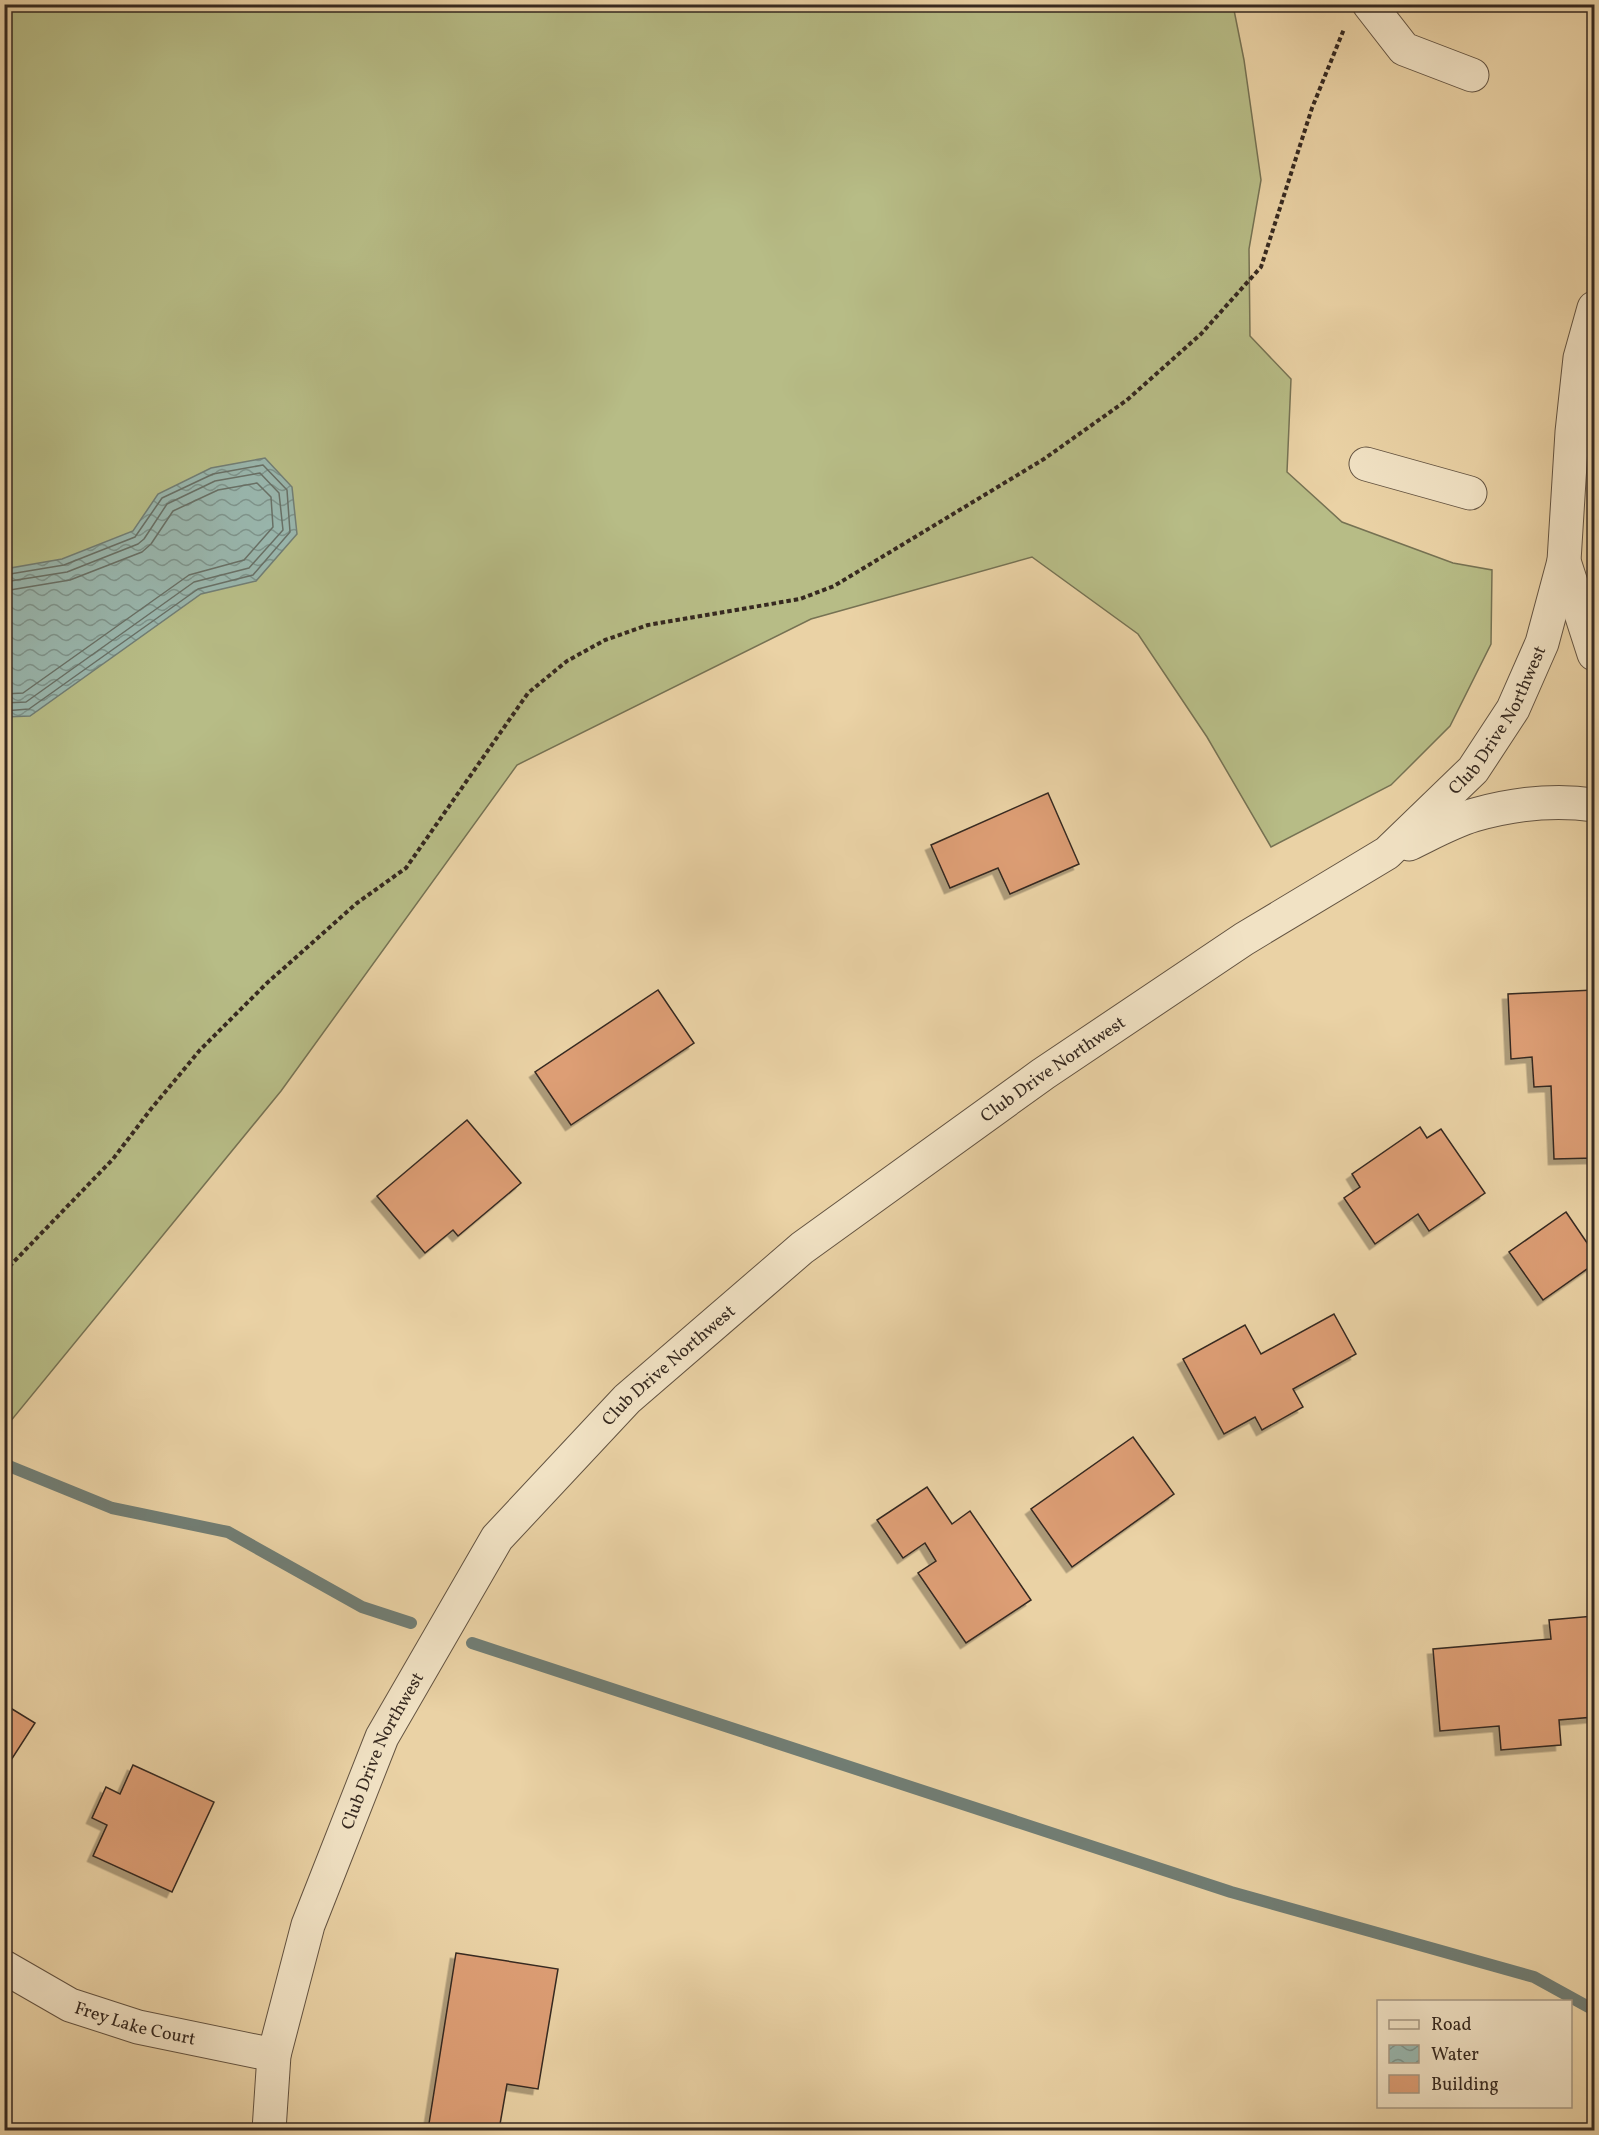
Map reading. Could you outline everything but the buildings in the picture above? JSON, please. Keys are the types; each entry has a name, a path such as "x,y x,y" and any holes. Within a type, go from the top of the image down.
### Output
{"street":[{"path":"1369,4 1404,49 1472,75"},
{"path":"1594,308 1580,358 1572,432 1564,561 1594,654"},
{"path":"1366,464 1470,493"},
{"name":"Club Drive Northwest","path":"1388,854 1473,770 1513,709 1542,643 1564,561"},
{"name":"Club Drive Northwest","path":"269,2130 274,2055 309,1925 382,1737 497,1539 627,1399 802,1248 1043,1074 1244,939 1388,854 1472,816 1510,806 1549,802 1594,805"},
{"name":"Frey Lake Court","path":"4,1967 70,2006 138,2027 274,2055"}],"path":[{"path":"4,1272 114,1159 151,1109 200,1050 267,983 357,903 405,868 528,693 567,662 605,640 648,624 800,599 834,586 1044,459 1127,400 1201,334 1261,267 1312,108 1344,27"}],"green space":[{"path":"5,5 1233,5 1244,60 1261,180 1249,249 1250,336 1291,379 1287,472 1342,522 1453,563 1492,570 1491,644 1450,726 1391,785 1271,847 1207,737 1138,634 1032,557 811,619 517,765 281,1091 5,1428"}],"water":[{"path":"265,458 292,487 297,534 256,581 201,594 30,716 5,717 5,569 62,559 133,531 158,494 211,468"}],"waterway":[{"path":"4,1464 112,1508 228,1532 362,1607 411,1623"},
{"path":"472,1643 1231,1892 1534,1977 1594,2010"}]}
